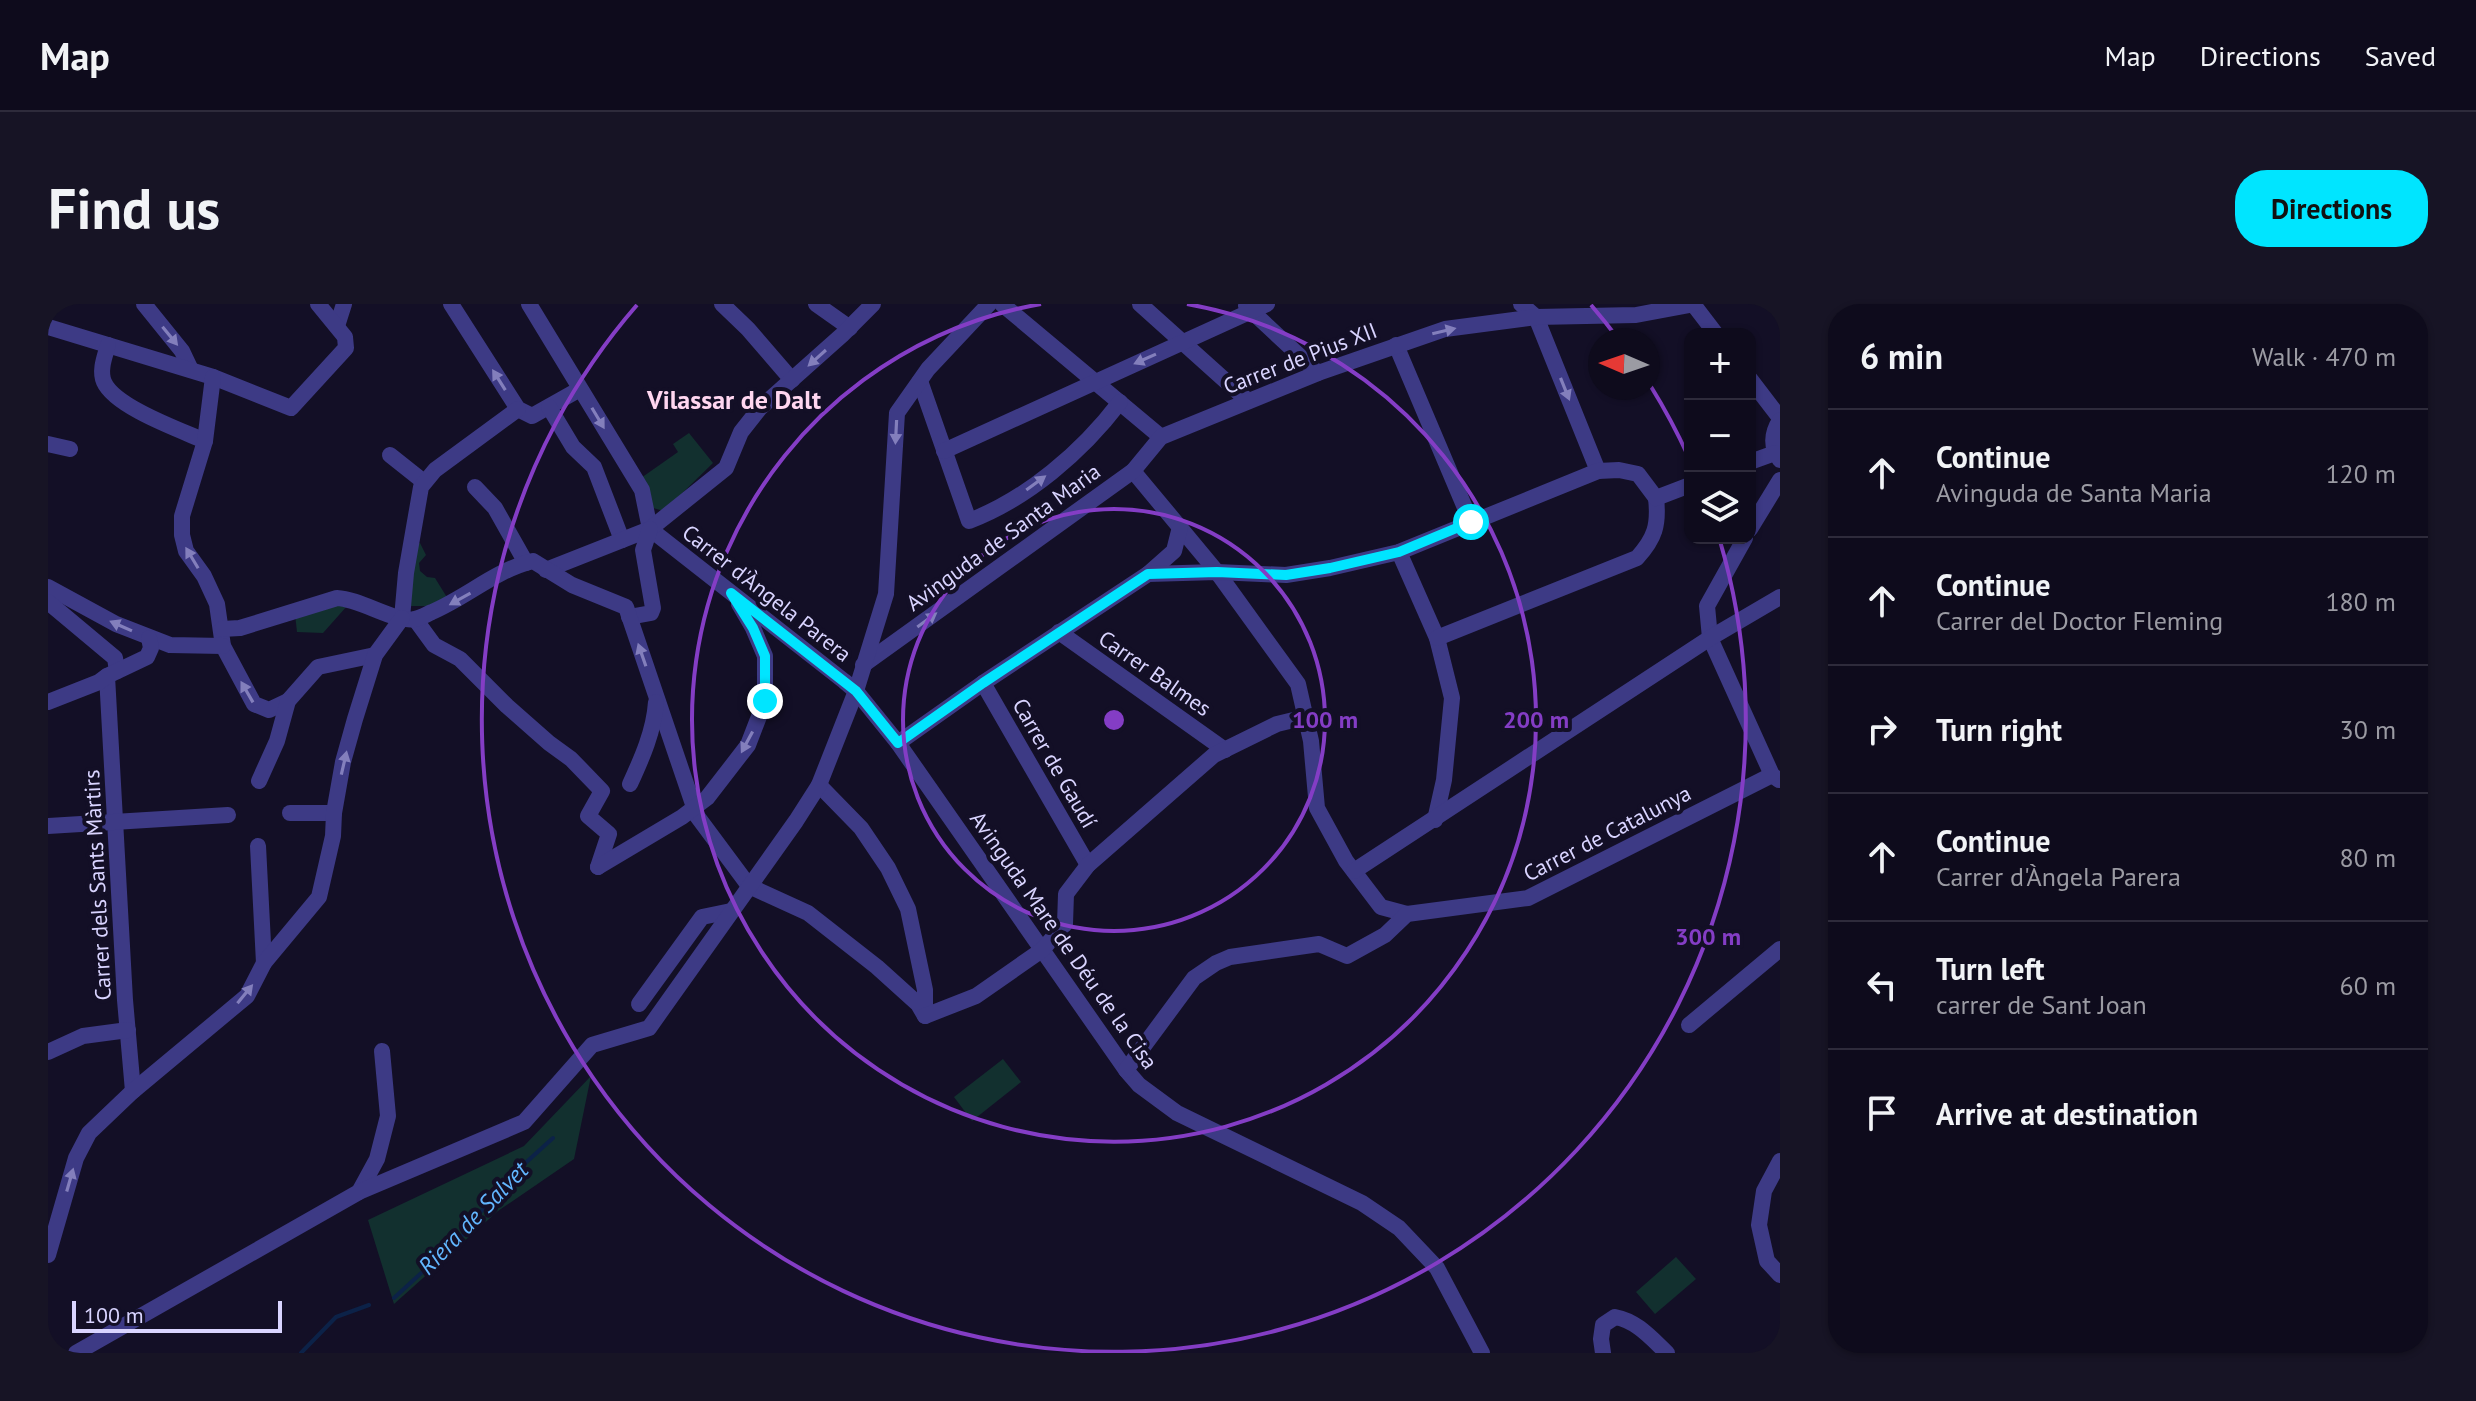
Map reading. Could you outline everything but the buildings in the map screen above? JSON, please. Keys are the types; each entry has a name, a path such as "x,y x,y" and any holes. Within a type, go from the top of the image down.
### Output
{"street":[{"path":"144,304 182,351 191,370"},
{"path":"48,327 213,377 291,408 346,348 345,337 318,304"},
{"path":"337,326 344,304"},
{"path":"451,304 518,409 532,416 580,389"},
{"path":"529,304 642,490 650,529 643,550 653,608 651,613 629,617"},
{"path":"722,304 792,380"},
{"path":"816,304 850,328"},
{"path":"551,568 650,529 726,468 741,432 760,408 873,304"},
{"path":"76,1353 359,1192 524,1122 592,1045 649,1028 819,785 856,691 886,594 897,413 920,381 989,304"},
{"path":"1002,304 1161,437"},
{"path":"1140,304 1248,401"},
{"path":"1521,304 1536,317 1598,471"},
{"path":"1694,304 1712,328"},
{"name":"Carrer de Pius XII","path":"1161,437 1318,373 1445,329 1536,317 1636,315 1694,304"},
{"path":"944,451 1183,342 1254,306 1318,373"},
{"path":"108,345 102,371 104,384 136,411 205,441"},
{"path":"1396,345 1471,522"},
{"path":"213,377 205,441 182,516 182,535 186,551 204,576 217,604 223,637 254,704 269,710 288,701 318,667 375,655"},
{"path":"920,381 969,521 994,511 1039,481 1072,453 1120,402"},
{"path":"1756,387 1780,419 1773,437 1778,457 1756,461"},
{"path":"549,407 573,447 594,467 622,540"},
{"path":"409,619 413,524 424,482 435,470 518,409"},
{"name":"Avinguda de Santa Maria","path":"863,665 1133,471 1161,437"},
{"path":"48,444 70,449"},
{"path":"390,455 424,482"},
{"path":"1148,574 1217,572 1286,575 1330,568 1399,552 1598,471 1619,470 1638,474 1656,498 1656,527 1650,543 1637,558 1437,638"},
{"path":"1133,471 1217,572 1298,684 1311,741 1317,808 1354,871 1710,638 1780,597"},
{"path":"1756,519 1780,480"},
{"path":"475,487 495,508 519,565"},
{"path":"1656,498 1684,487"},
{"path":"898,743 1148,574 1174,551 1180,527"},
{"name":"Carrer d'Àngela Parera","path":"650,529 856,691"},
{"path":"1742,544 1707,606 1710,638 1776,778"},
{"path":"1399,552 1437,638 1452,698 1444,780 1435,820"},
{"path":"48,1255 76,1158 89,1133 133,1091 247,996 264,963 319,897 333,836 343,762 375,655 409,619 456,602 519,565 533,561 551,568 572,585 626,607 697,816 749,886 808,913 877,967 918,1004 925,1016"},
{"path":"48,587 116,624 170,645 223,637 240,628 337,598 409,619 434,645 460,659 507,706 571,759 602,791 588,816 609,834 598,867 707,798 748,745 765,701 765,656 753,628 731,593"},
{"path":"48,602 115,658 112,674"},
{"name":"Carrer Balmes","path":"1059,632 1225,750"},
{"path":"48,702 99,682 147,657 151,648 149,638"},
{"name":"Carrer dels Sants Màrtirs","path":"112,674 114,822 133,1091"},
{"name":"Carrer de Gaudí","path":"983,683 1088,865"},
{"name":"Avinguda Mare de Déu de la Cisa","path":"856,691 898,743 1139,1085 1177,1113 1362,1203 1399,1228 1437,1268 1482,1353"},
{"path":"630,784 646,748 655,715 656,696"},
{"path":"259,781 277,741 288,701"},
{"path":"925,1016 976,996 1042,950 1065,924 1066,894 1088,865 1214,755 1277,724 1306,717"},
{"name":"Carrer de Catalunya","path":"1354,871 1381,907 1407,914 1528,898 1776,778"},
{"path":"819,785 861,828 888,868 908,909 925,990 925,1016"},
{"path":"290,813 334,813"},
{"path":"48,826 228,815"},
{"path":"258,846 264,963"},
{"path":"639,1004 702,917 731,911"},
{"path":"1126,1070 1194,978 1216,963 1230,957 1319,944 1347,956 1385,935 1407,914"},
{"path":"1689,1025 1780,949"},
{"path":"48,1052 83,1036 128,1030"},
{"path":"359,1192 377,1159 388,1116 382,1051"},
{"path":"1780,1161 1764,1191 1759,1225 1767,1261 1780,1275"},
{"path":"1603,1353 1603,1325 1615,1317 1626,1319 1642,1329 1667,1353"}],"green space":[{"path":"689,433 713,463 664,511 653,508 646,481 641,478 678,452 673,444"},
{"path":"420,543 426,555 419,563 420,571 427,577 435,578 448,599 427,606 407,606 414,545"},
{"path":"338,604 347,606 323,633 297,632 295,614"},
{"path":"1003,1059 1021,1082 972,1121 954,1097"},
{"path":"591,1076 574,1159 498,1211 394,1304 368,1220 524,1146"},
{"path":"1676,1257 1696,1279 1655,1314 1636,1292"}],"waterway":[{"name":"Riera de Salvet","path":"394,1298 465,1233 500,1186 553,1138"},
{"name":"Riera de Salvet","path":"301,1353 336,1317 369,1305"}],"district":[{"name":"Vilassar de Dalt","path":"734,399"}],"route":[{"path":"765,701 765,656 753,628 731,593 856,691 898,743 1148,574 1217,572 1286,575 1330,568 1399,552 1471,522"}]}
